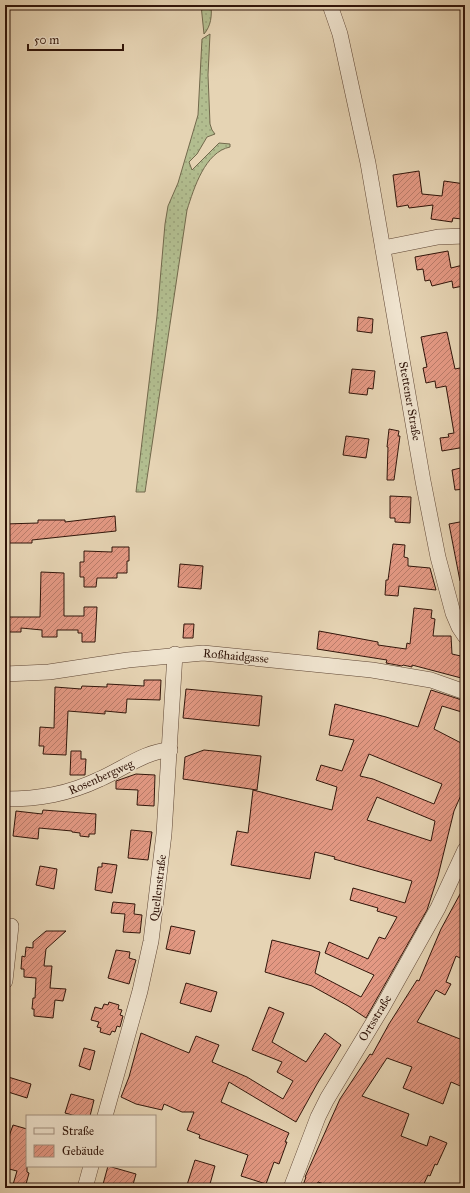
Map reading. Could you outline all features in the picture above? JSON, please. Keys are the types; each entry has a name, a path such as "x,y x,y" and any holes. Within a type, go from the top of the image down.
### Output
{"street":[{"name":"Stettener Straße","path":"330,5 340,34 368,163 432,529 453,613 465,636"},
{"path":"383,248 438,237 465,236"},
{"name":"Roßhaidgasse","path":"5,674 49,672 175,654 210,653 372,670 431,680 465,692"},
{"name":"Quellenstraße","path":"105,1115 148,957 163,845 175,654"},
{"name":"Rosenbergweg","path":"5,798 38,797 69,792 100,779 154,752 170,750"},
{"name":"Ortsstraße","path":"291,1188 318,1117 327,1099 382,1008 434,915 465,850"},
{"path":"5,926 11,926 5,981"},
{"path":"86,1188 91,1167"}],"green space":[{"path":"201,5 211,5 210,21 204,34"},
{"path":"210,34 208,75 210,124 215,134 207,137 197,154 189,162 192,170 219,143 230,144 230,147 221,150 207,163 197,182 187,210 145,492 136,492 157,316 165,224 168,206 178,183 198,115 202,39"}],"building":[{"path":"419,171 422,194 442,196 444,181 465,184 462,219 453,218 452,222 431,219 433,205 409,208 408,205 397,207 393,175"},
{"path":"448,251 451,268 463,265 463,286 453,288 452,281 432,286 430,280 425,281 423,269 417,270 415,257"},
{"path":"358,317 373,319 372,333 357,331"},
{"path":"447,332 455,369 465,367 465,447 442,451 440,438 449,437 448,434 454,433 446,386 436,388 435,381 426,383 423,368 427,367 421,337"},
{"path":"352,369 375,371 373,389 368,388 367,395 349,393"},
{"path":"389,429 399,431 398,436 400,436 394,480 387,480 387,447"},
{"path":"346,436 369,439 366,458 343,455"},
{"path":"465,467 465,489 455,490 452,470"},
{"path":"390,496 411,497 410,523 395,522 395,518 390,518"},
{"path":"115,516 116,531 32,540 32,543 5,543 5,524 38,523 38,520 65,520 65,522"},
{"path":"465,521 465,581 460,581 449,524"},
{"path":"393,544 405,545 404,557 408,558 408,566 430,568 436,590 399,586 398,596 385,595 386,580 388,580"},
{"path":"112,547 129,547 127,573 117,573 117,578 97,578 96,587 84,587 84,577 80,577 80,562 84,562 84,551 112,552"},
{"path":"180,564 203,566 201,589 178,587"},
{"path":"41,572 64,573 64,616 84,616 84,607 97,607 95,642 82,642 82,633 78,633 78,630 57,630 57,637 42,637 42,630 21,628 21,632 5,632 5,617 40,617"},
{"path":"414,608 432,610 431,618 435,619 433,636 451,636 452,654 465,657 465,679 412,665 412,667 402,666 386,663 387,660 317,649 319,631 378,642 378,645 406,649 407,643 410,644"},
{"path":"184,624 194,624 193,638 183,638"},
{"path":"144,680 161,680 160,700 127,699 126,713 105,711 105,714 68,711 66,755 43,754 44,746 39,746 40,727 54,728 55,687 81,689 82,686 107,687 107,684 144,686"},
{"path":"186,689 262,696 259,726 183,718"},
{"path":"431,690 465,701 465,713 442,706 434,729 465,745 465,786 454,811 438,876 427,910 366,1018 312,986 265,972 272,940 320,952 315,973 361,997 374,975 325,953 329,942 368,959 379,937 385,939 397,917 377,911 378,908 350,900 353,888 405,903 412,881 334,859 335,857 315,852 310,879 231,865 237,831 248,833 253,790 332,810 337,787 316,780 321,765 342,771 354,740 329,735 335,704 418,727","holes":["369,754 442,784 434,804 373,779 360,776","377,797 435,821 431,841 367,820"]},
{"path":"204,750 261,756 257,790 183,779 185,757"},
{"path":"71,751 81,751 81,759 86,759 85,775 70,775"},
{"path":"136,774 155,775 154,806 137,805 138,790 116,789 116,781"},
{"path":"43,810 96,814 95,834 89,834 89,837 80,836 80,833 72,831 39,828 38,839 13,836 16,811 42,814"},
{"path":"131,830 152,832 148,860 128,858"},
{"path":"102,863 117,865 112,893 95,890 98,867 102,867"},
{"path":"40,866 57,869 54,889 36,885"},
{"path":"465,885 465,953 462,959 456,956 446,982 451,984 445,995 436,990 417,1022 465,1041 465,1088 451,1082 443,1104 403,1088 412,1067 387,1058 362,1096 409,1114 401,1136 427,1146 430,1136 447,1143 437,1165 435,1164 430,1176 428,1175 422,1188 336,1188 318,1182 315,1188 302,1188 305,1177 340,1099 370,1054 372,1055 389,1024 417,980 419,981 441,929"},
{"path":"113,902 135,904 134,914 142,915 140,933 123,932 125,914 111,913"},
{"path":"171,926 195,931 190,954 166,949"},
{"path":"46,931 66,931 46,949 44,966 52,966 50,988 66,989 63,1001 55,1000 53,1018 34,1016 34,1009 32,1009 33,998 35,998 36,978 24,977 24,969 21,969 22,956 25,957 26,947 33,948 33,942"},
{"path":"116,950 130,952 129,958 136,960 129,984 108,978"},
{"path":"186,983 217,992 211,1012 180,1003"},
{"path":"109,1002 119,1005 118,1009 122,1010 120,1015 123,1016 120,1027 117,1026 115,1032 112,1031 110,1035 100,1032 101,1028 97,1027 99,1022 91,1020 95,1007 102,1009 104,1004 108,1005"},
{"path":"269,1007 284,1013 272,1042 306,1062 325,1033 341,1045 296,1122 229,1082 221,1102 289,1133 279,1164 274,1162 266,1184 241,1176 248,1155 199,1138 200,1135 187,1130 194,1112 182,1112 164,1104 162,1110 136,1104 121,1097 129,1077 141,1033 189,1053 196,1036 219,1045 212,1062 247,1077 283,1099 293,1081 277,1072 282,1062 252,1050"},
{"path":"84,1048 95,1051 90,1070 79,1066"},
{"path":"5,1076 31,1084 27,1098 5,1091"},
{"path":"71,1094 94,1100 90,1115 72,1115 65,1113"},
{"path":"13,1125 26,1129 26,1167 27,1172 29,1173 25,1188 12,1188 17,1171 5,1168 5,1142 7,1142"},
{"path":"195,1160 215,1166 210,1184 216,1185 216,1188 186,1188"},
{"path":"108,1167 136,1174 132,1188 102,1188"}]}
